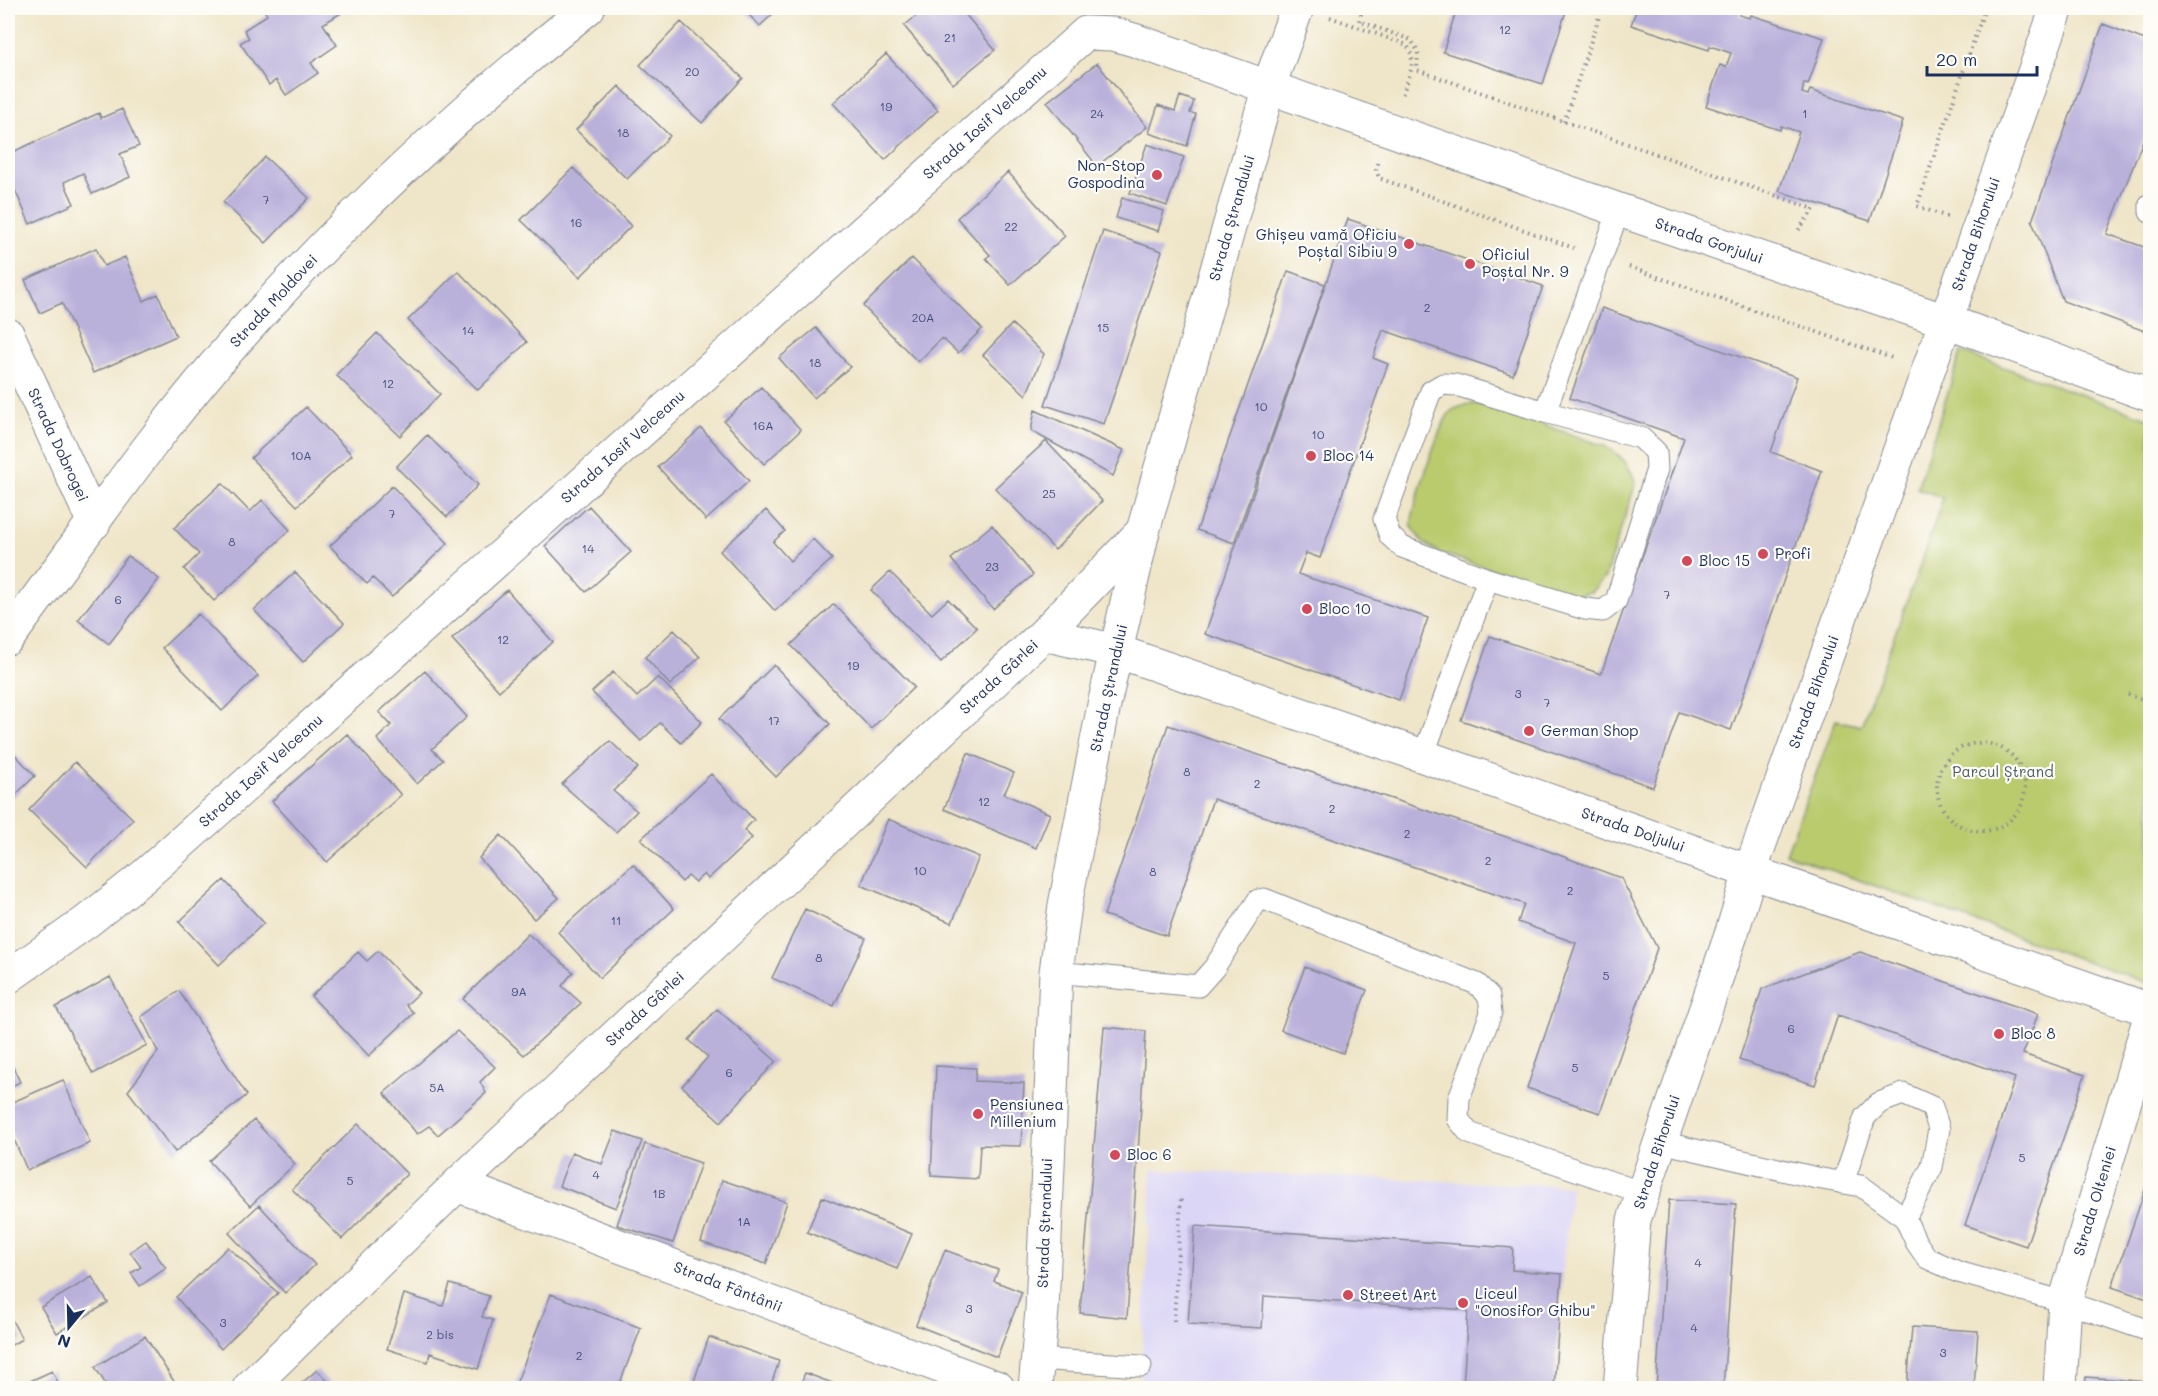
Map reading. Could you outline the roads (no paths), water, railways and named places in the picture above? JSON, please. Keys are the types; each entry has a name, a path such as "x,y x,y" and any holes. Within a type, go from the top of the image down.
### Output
{"street":[{"name":"Strada Moldovei","path":"8,638 144,453 242,334 321,250 425,149 523,60 588,8"},
{"name":"Strada Bihorului","path":"1620,1389 1634,1220 1732,932 1750,872 2057,8"},
{"name":"Strada Ștrandului","path":"1036,1374 1042,1310 1056,972 1065,905 1116,651 1143,531 1269,86 1311,11"},
{"name":"Strada Iosif Velceanu","path":"8,977 86,922 144,876 1093,20 1113,34 1269,86"},
{"name":"Strada Gorjului","path":"1269,86 1619,210 1946,321 2151,395"},
{"name":"Strada Dobrogei","path":"8,334 94,523"},
{"name":"Strada Gârlei","path":"249,1389 457,1185 1044,634 1143,531"},
{"name":"Strada Gârlei","path":"1044,634 1116,651"},
{"name":"Strada Doljului","path":"1116,651 2151,1010"},
{"name":"Strada Olteniei","path":"2060,1389 2065,1302 2151,1017"},
{"name":"Strada Fântânii","path":"457,1185 998,1389"}],"lane":[{"path":"2151,204 2151,212"},
{"path":"1545,412 1619,210"},
{"path":"1443,384 1456,385 1641,438 1656,452 1657,469 1616,601 1603,611 1585,609 1488,579 1402,547 1390,536 1384,519 1431,391 1443,384"},
{"path":"1423,756 1488,579"},
{"path":"1056,972 1198,986 1214,968 1258,900 1264,899 1477,984 1490,996 1491,1013 1460,1098 1458,1119 1469,1133 1643,1193"},
{"path":"1843,1183 1865,1117 1879,1103 1903,1094 1932,1107 1939,1129 1932,1167 1905,1218"},
{"path":"1660,1140 1678,1146 1861,1186 1905,1218 1916,1242 1927,1258 1958,1272 2065,1302 2151,1331"},
{"path":"1036,1374 1142,1366"}],"place":[{"name":"Non-Stop Gospodina","path":"1157,175"},
{"name":"Ghișeu vamă Oficiu Poștal Sibiu 9","path":"1409,244"},
{"name":"Oficiul Poștal Nr. 9","path":"1470,264"},
{"name":"Bloc 14","path":"1311,456"},
{"name":"Profi","path":"1763,554"},
{"name":"Bloc 15","path":"1687,561"},
{"name":"Bloc 10","path":"1307,609"},
{"name":"German Shop","path":"1529,731"},
{"name":"Bloc 8","path":"1999,1034"},
{"name":"Pensiunea Millenium","path":"978,1114"},
{"name":"Bloc 6","path":"1115,1155"},
{"name":"Street Art","path":"1348,1295"},
{"name":"Liceul \"Onosifor Ghibu\"","path":"1463,1303"}],"park label":[{"name":"Parcul Ștrand","path":"2003,772"}]}
